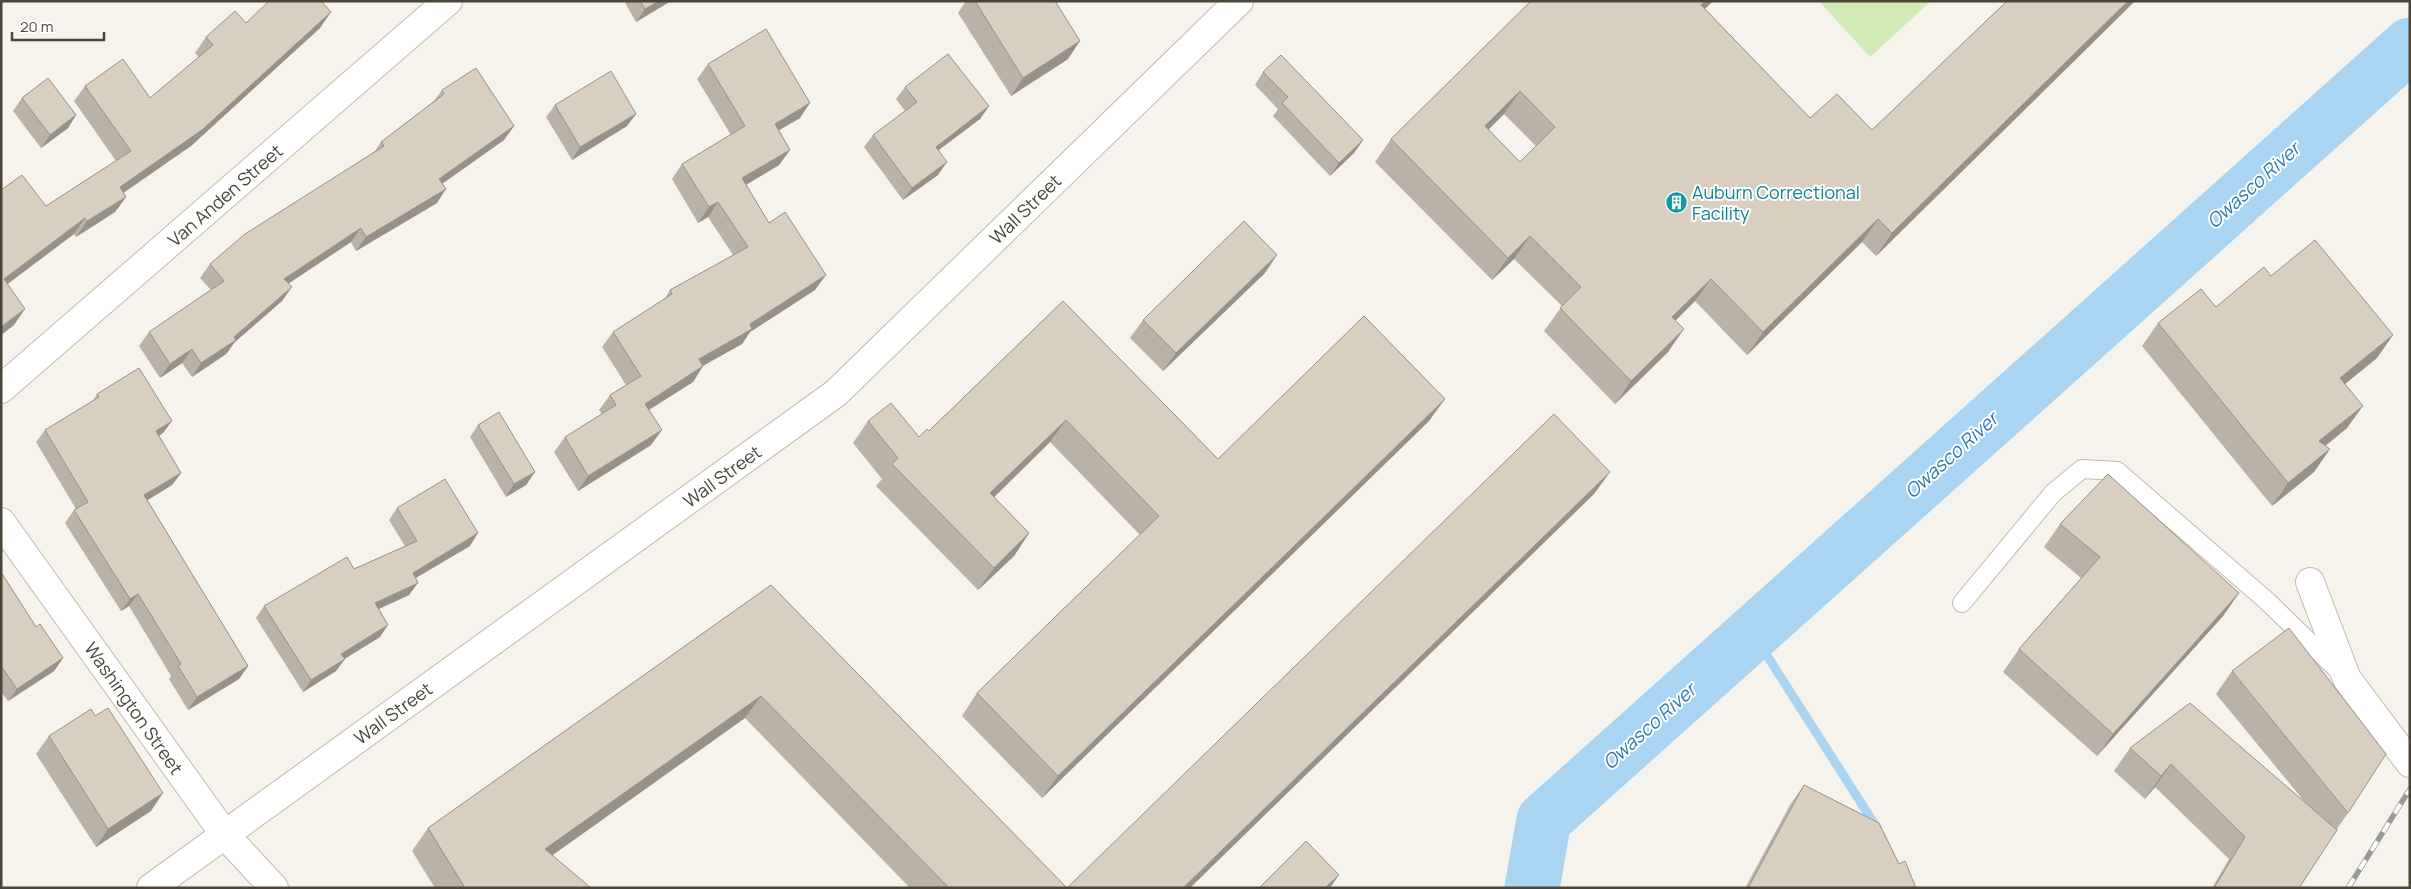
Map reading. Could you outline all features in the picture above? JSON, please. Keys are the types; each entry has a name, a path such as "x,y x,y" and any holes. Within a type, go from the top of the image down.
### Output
{"street":[{"name":"Van Anden Street","path":"1,389 448,1"},
{"name":"Wall Street","path":"152,888 836,394 1239,1"},
{"name":"Washington Street","path":"1,522 225,835 274,888"},
{"path":"2310,582 2347,679 2410,764"}],"lane":[{"path":"1962,603 2052,493 2082,468 2118,470 2266,601 2347,679"}],"green space":[{"path":"1819,1 1931,1 1870,57"}],"building":[{"path":"269,1 321,1 331,12 202,130 120,187 126,197 87,221 85,218 4,279 25,309 1,327 1,190 22,175 46,206 131,151 85,86 123,59 150,98 213,45 206,37 235,11 246,23"},
{"path":"640,1 659,1 645,9"},
{"path":"975,1 1055,1 1080,41 1023,78"},
{"name":"Auburn Correctional Facility","path":"1531,1 1706,1 1701,5 1810,118 1837,94 1872,130 2007,1 2128,1 1892,233 1878,219 1763,332 1711,279 1672,317 1684,329 1631,381 1560,308 1581,287 1530,236 1508,258 1391,139","holes":["1520,91 1555,127 1520,162 1485,126"]},
{"path":"766,29 810,103 775,124 790,150 742,178 769,223 785,212 826,275 750,324 752,329 699,359 703,366 645,404 662,430 588,476 565,437 616,405 610,395 641,376 613,332 672,294 670,290 748,247 718,202 709,207 682,164 745,126 708,64"},
{"path":"948,54 989,106 936,147 947,162 912,188 873,135 917,102 905,87"},
{"path":"1281,55 1363,140 1339,163 1282,103 1288,97 1263,72"},
{"path":"476,68 514,126 439,179 446,189 366,237 361,228 284,279 292,287 234,337 236,340 201,363 192,349 170,364 149,332 224,281 210,264 245,234 384,146 381,142 444,94 442,90"},
{"path":"611,71 636,114 580,147 555,105"},
{"path":"48,78 76,115 50,135 22,98"},
{"path":"1244,221 1277,255 1176,353 1143,320"},
{"path":"2315,240 2393,335 2340,378 2363,406 2319,441 2330,449 2288,483 2158,323 2201,289 2216,307 2264,267 2271,276"},
{"path":"1063,301 1218,459 1364,316 1445,399 1058,776 977,693 1159,516 1066,420 990,493 1029,533 994,568 892,464 898,458 868,421 891,403 919,437 927,429 929,431"},
{"path":"139,368 172,421 156,431 181,473 144,495 248,666 197,697 178,666 181,664 138,594 130,599 74,510 88,502 45,430 99,397 97,394"},
{"path":"499,412 535,472 514,484 478,425"},
{"path":"1554,414 1610,472 1183,888 1067,888"},
{"path":"2108,474 2239,593 2113,734 2019,649 2100,557 2060,524"},
{"path":"445,479 478,533 413,573 418,583 375,603 388,625 341,654 345,659 311,680 264,606 347,557 354,569 417,541 397,508"},
{"path":"1,572 36,627 40,624 63,658 17,689 1,666"},
{"path":"771,585 1067,888 949,888 761,696 545,849 591,888 465,888 428,828"},
{"path":"2289,628 2386,754 2348,813 2232,671"},
{"path":"2190,703 2337,830 2299,888 2214,888 2245,837 2171,764 2161,776 2130,748"},
{"path":"108,708 163,793 108,829 49,736 91,709 95,716"},
{"path":"1804,785 1879,823 1899,864 1905,861 1916,888 1748,888"},
{"path":"1306,841 1339,875 1325,888 1259,888"}],"waterway":[{"name":"Owasco River","path":"1532,888 1544,820 2410,45"},
{"path":"1752,632 1877,828"}],"railway":[{"path":"2348,888 2410,789"}],"place":[{"name":"Auburn Correctional Facility","path":"1676,202"}]}
